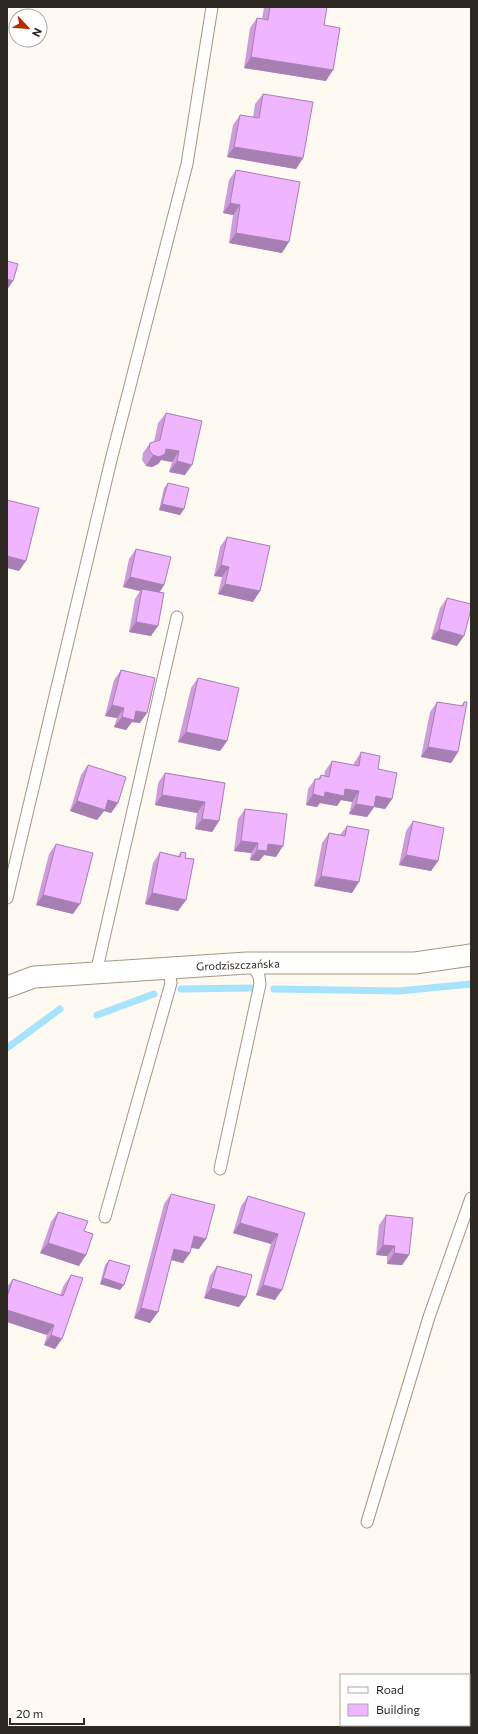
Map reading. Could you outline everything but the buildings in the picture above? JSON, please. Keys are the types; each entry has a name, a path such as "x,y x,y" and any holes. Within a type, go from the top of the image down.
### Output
{"street":[{"name":"Grodziszczańska","path":"7,987 34,977 251,963 415,963 471,955"}],"lane":[{"path":"7,898 109,468 187,164 212,7"},
{"path":"96,973 177,617"},
{"path":"220,1169 260,984 259,976 251,963"},
{"path":"105,1217 171,983 168,968"},
{"path":"367,1522 429,1317 471,1198"}],"waterway":[{"path":"274,989 399,991 471,984"},
{"path":"181,989 251,988"},
{"path":"97,1015 154,994"},
{"path":"7,1048 60,1009"}]}
